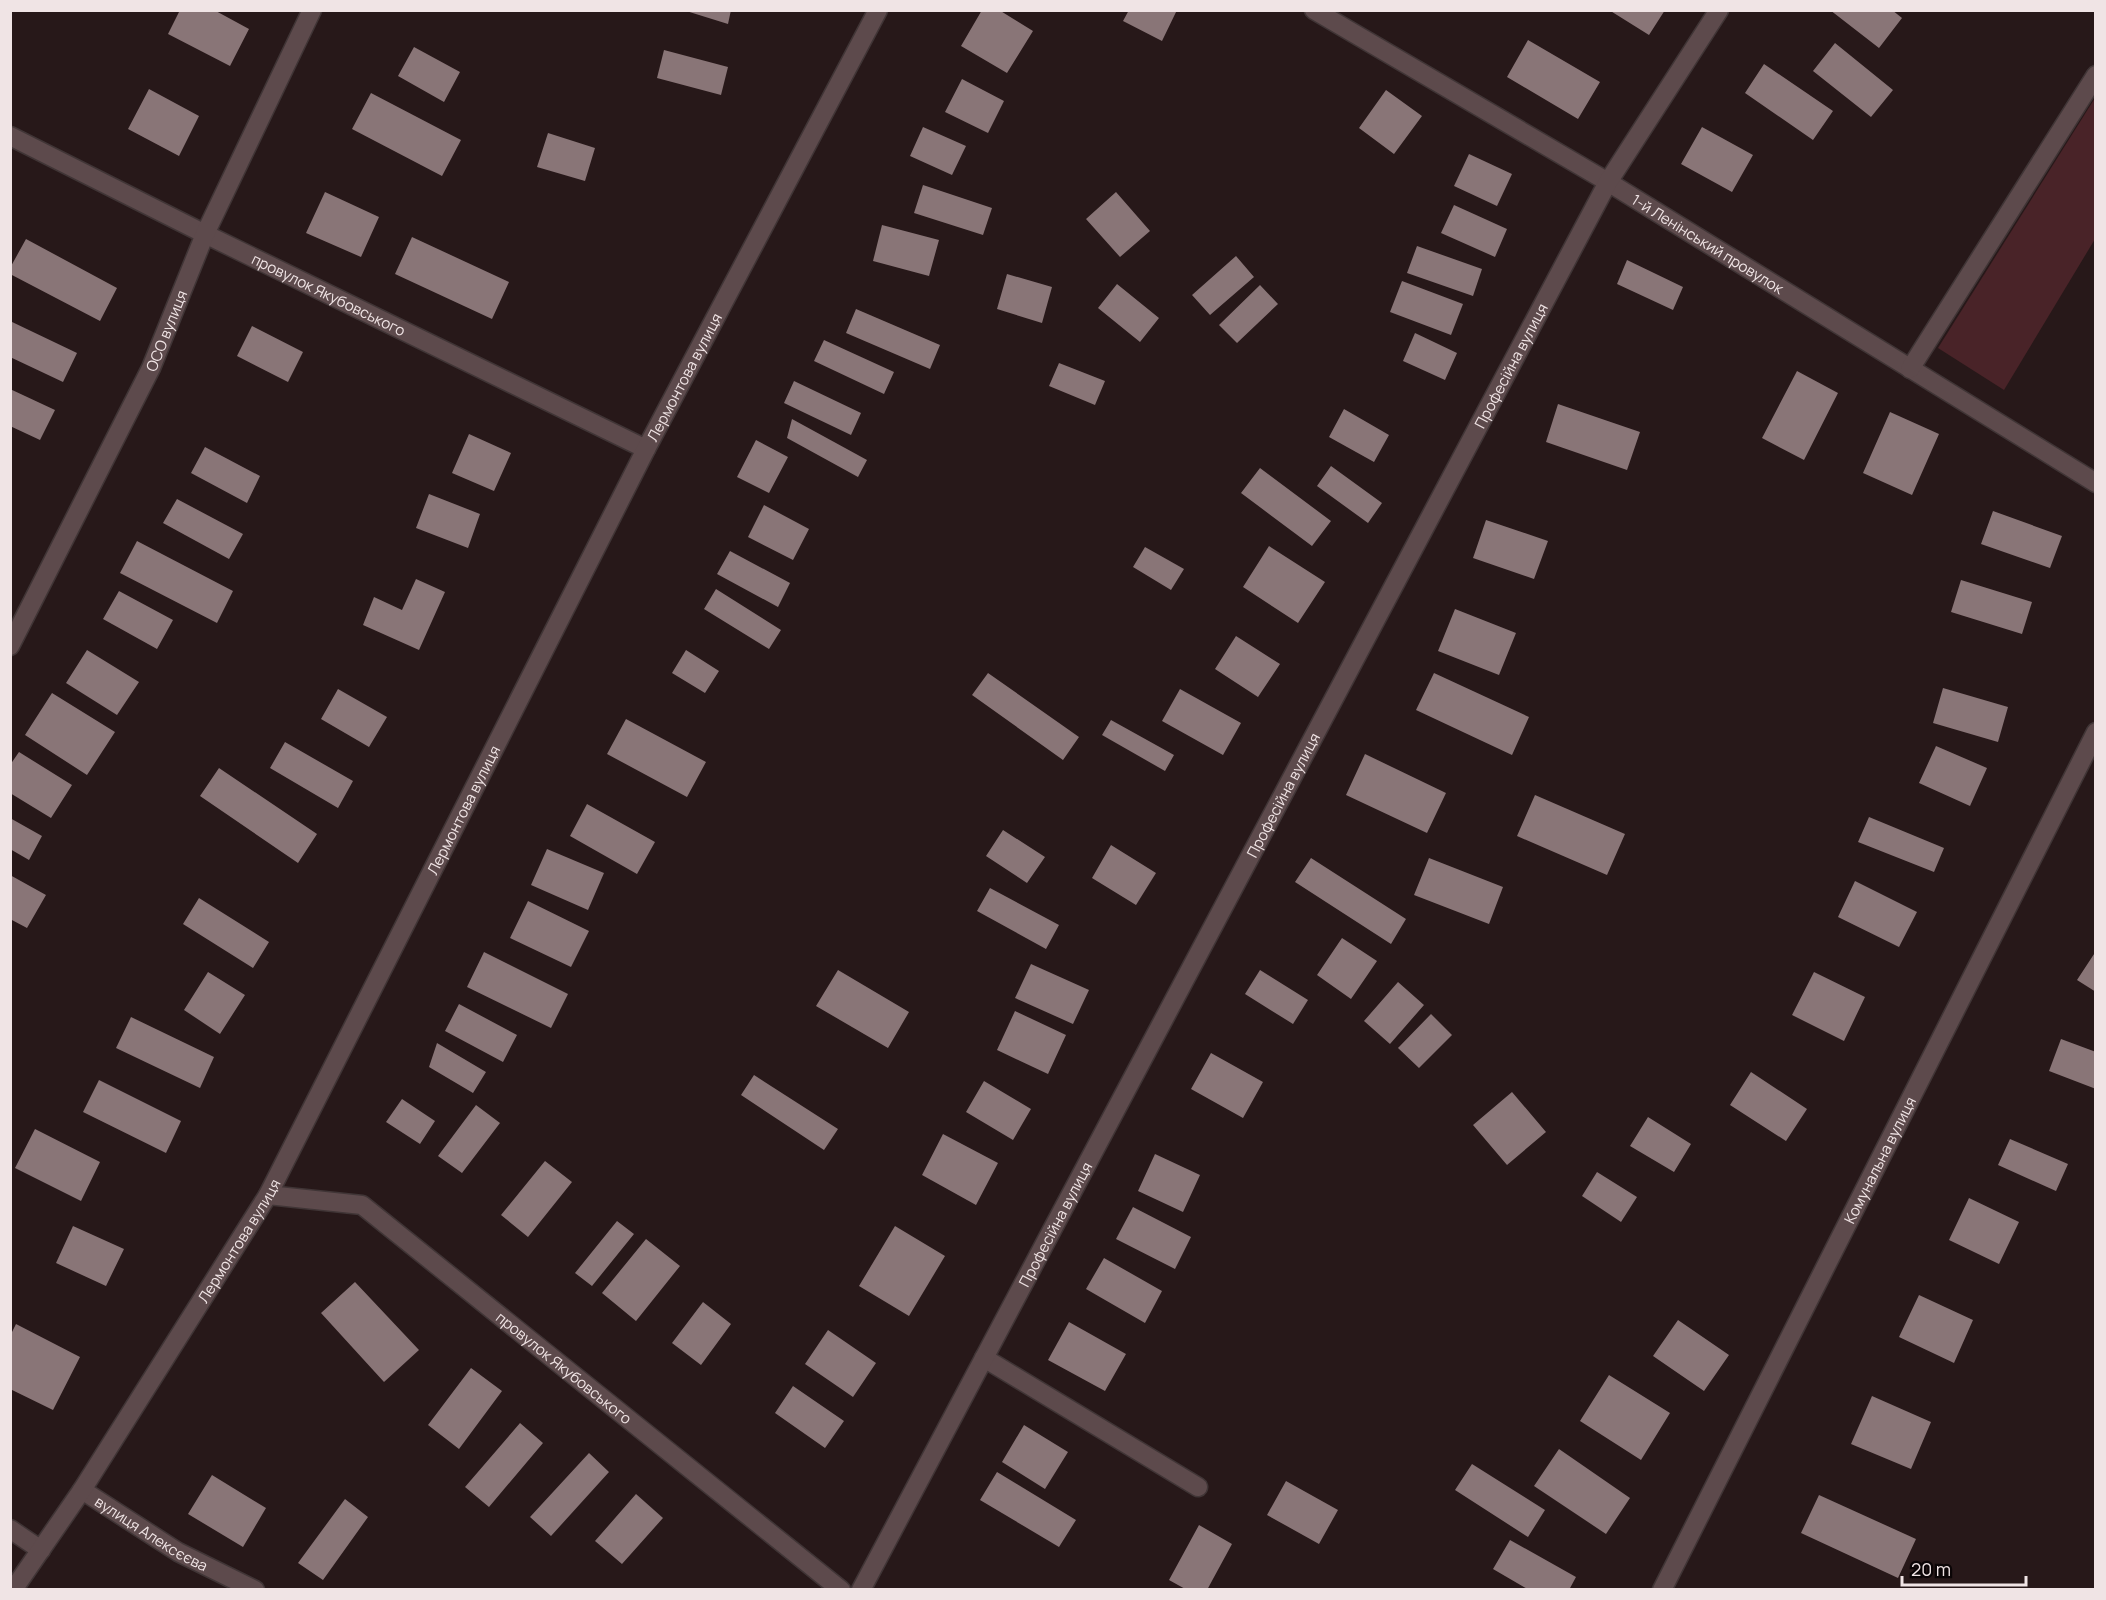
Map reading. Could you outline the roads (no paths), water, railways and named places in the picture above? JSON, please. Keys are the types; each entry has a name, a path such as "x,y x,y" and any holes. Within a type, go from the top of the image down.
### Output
{"street":[{"name":"ОСО вулиця","path":"10,646 151,368 205,234 312,10"},
{"name":"Лермонтова вулиця","path":"13,1590 82,1490 268,1195 646,449 878,10"},
{"name":"1-й Ленінський провулок","path":"1314,10 1608,182 2096,483"},
{"name":"Професійна вулиця","path":"861,1590 1608,182 1719,10"},
{"path":"1911,369 2096,75"},
{"name":"провулок Якубовського","path":"10,136 205,234 646,449"},
{"name":"Комунальна вулиця","path":"1662,1590 2096,732"},
{"name":"провулок Якубовського","path":"268,1195 362,1205 841,1590"},
{"path":"984,1358 1198,1487"},
{"name":"вулиця Алексєєва","path":"82,1490 178,1552 255,1590"},
{"path":"10,1529 41,1550"}]}
